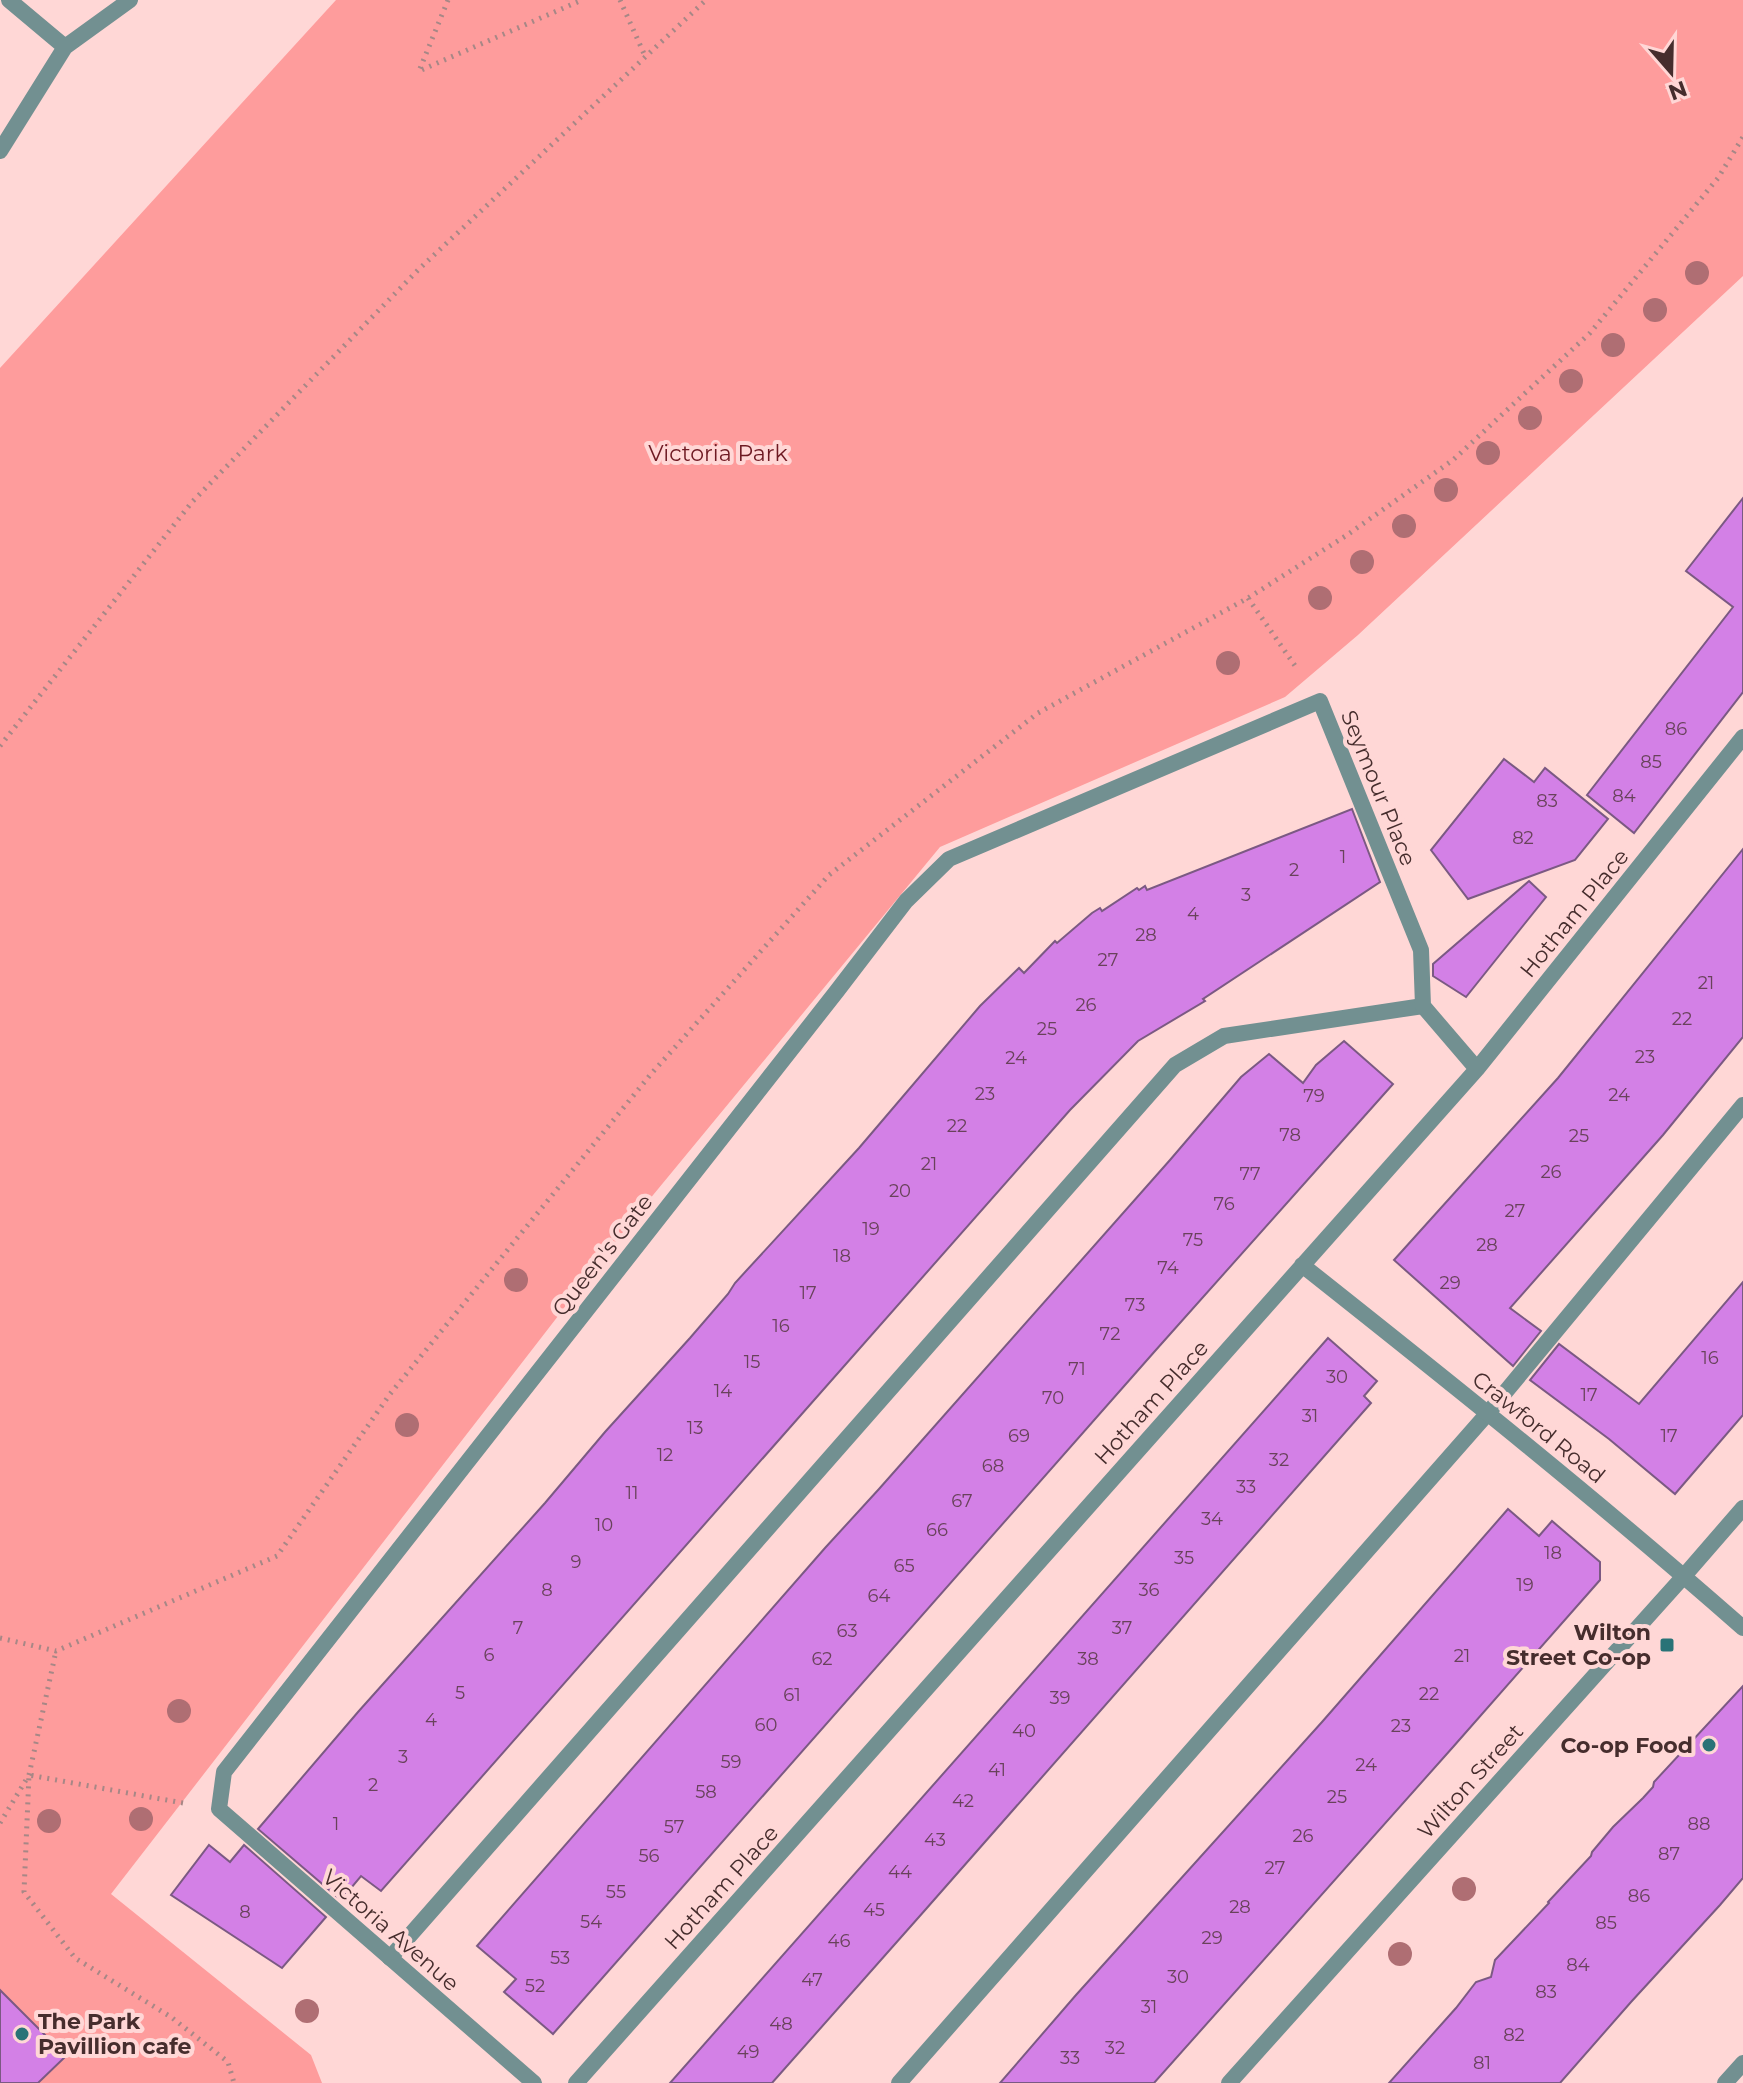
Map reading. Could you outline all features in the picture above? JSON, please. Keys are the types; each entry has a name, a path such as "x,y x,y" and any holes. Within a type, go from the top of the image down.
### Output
{"street":[{"path":"9,0 65,47"},
{"path":"0,151 65,47 130,0"},
{"name":"Seymour Place","path":"1089,800 1320,701 1421,950 1423,1006"},
{"name":"Hotham Place","path":"576,2083 1477,1069 1743,737"},
{"name":"Queen's Gate","path":"219,1809 224,1772 906,901 949,859 1089,800"},
{"path":"390,1958 1175,1065 1224,1036 1423,1006 1477,1069"},
{"path":"899,2083 1488,1413 1743,1105"},
{"name":"Crawford Road","path":"1302,1265 1488,1413 1743,1628"},
{"name":"Wilton Street","path":"1229,2083 1743,1508"},
{"name":"Victoria Avenue","path":"219,1809 534,2083"},
{"path":"1725,2083 1743,2063"}],"path":[{"path":"448,0 419,71 582,0"},
{"path":"620,0 645,56"},
{"path":"0,746 192,502 418,270 706,0"},
{"path":"1248,598 1320,701"},
{"path":"0,1638 56,1651 29,1775 24,1892 75,1958 171,2017 228,2062 234,2083"},
{"path":"29,1775 219,1809"},
{"path":"0,1823 29,1775"}],"green space":[{"name":"Victoria Park","path":"336,0 1743,0 1743,276 1358,635 1285,697 940,847 630,1223 111,1894 311,2055 322,2083 0,2083 0,368"}],"building":[{"path":"1743,498 1743,692 1634,833 1587,795 1733,607 1686,571"},
{"path":"1504,759 1534,782 1545,768 1608,819 1575,860 1468,899 1431,850"},
{"path":"1352,809 1380,882 1203,999 1205,1001 1138,1041 1070,1110 381,1891 361,1876 341,1900 258,1829 735,1283 859,1148 980,1006 1019,968 1024,973 1055,941 1057,943 1092,913 1100,908 1102,911 1137,888 1139,890 1145,886 1147,890"},
{"path":"1743,849 1743,1037 1663,1135 1510,1308 1541,1331 1513,1366 1394,1260 1558,1078"},
{"path":"1529,881 1546,897 1466,997 1433,976 1433,964"},
{"path":"1344,1041 1393,1084 553,2034 504,1992 516,1979 477,1946 1241,1077 1269,1054 1303,1083 1316,1065"},
{"path":"1743,1282 1743,1415 1675,1494 1609,1439 1530,1380 1559,1344 1639,1404"},
{"path":"1328,1338 1377,1381 1364,1396 1371,1403 926,1909 772,2083 670,2083"},
{"path":"1508,1509 1539,1536 1552,1521 1600,1562 1600,1580 1453,1747 1154,2083 1000,2083 1322,1722"},
{"path":"1743,1686 1743,1878 1720,1905 1560,2083 1389,2083 1476,1982 1491,1977 1495,1960"},
{"path":"209,1845 230,1862 244,1845 326,1917 282,1968 171,1895"},
{"name":"The Park Pavillion cafe","path":"0,1990 66,2056 38,2083 0,2083"}],"place":[{"name":"Wilton Street Co-op","path":"1667,1645"},
{"name":"Co-op Food","path":"1709,1745"},
{"name":"The Park Pavillion cafe","path":"22,2034"}]}
